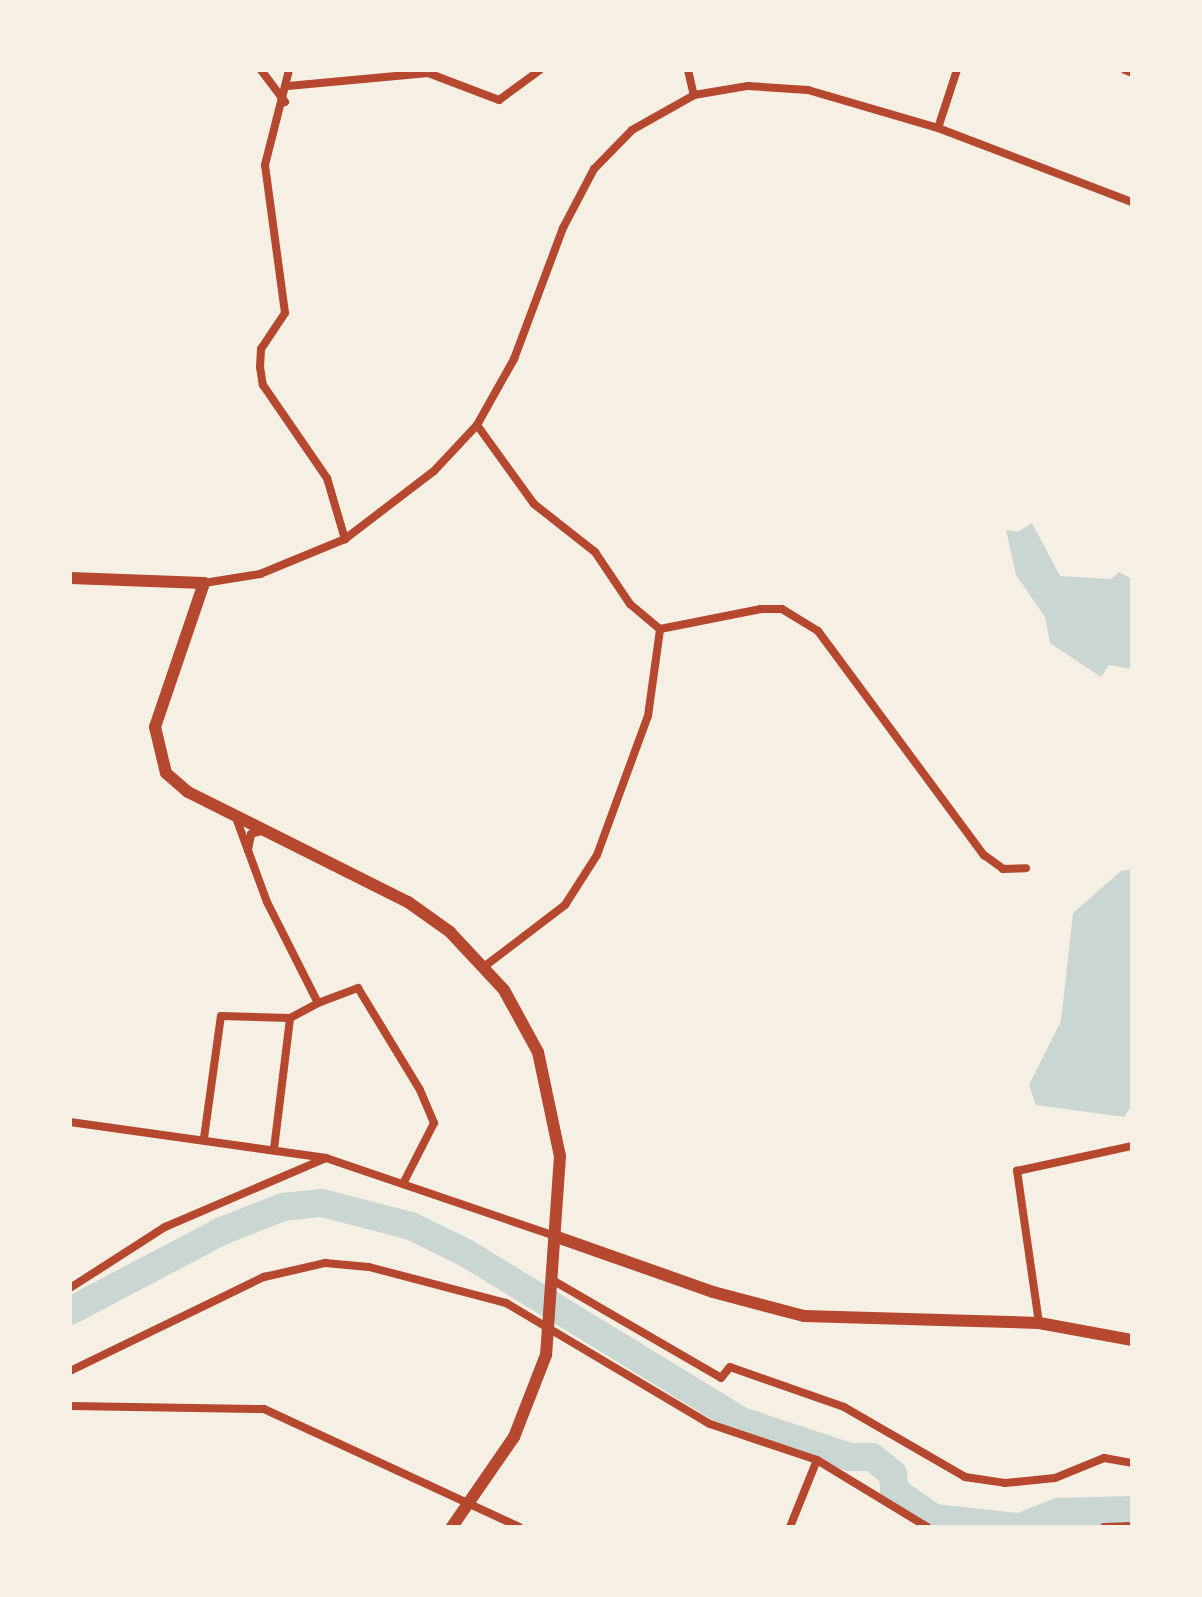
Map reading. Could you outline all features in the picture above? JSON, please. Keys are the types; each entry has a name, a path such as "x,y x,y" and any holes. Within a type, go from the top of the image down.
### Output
{"main road":[{"path":"70,578 204,583 159,713 157,752 176,784 408,902 486,966 523,1022 548,1088 560,1156 550,1326 528,1410 452,1527"},
{"path":"557,1236 728,1297 804,1316 1038,1323 1132,1340"}],"street":[{"path":"261,70 285,102"},
{"path":"289,70 285,102 265,165 285,313 261,349 260,367 263,385 327,478 344,539"},
{"path":"288,86 428,73 499,100 540,70"},
{"path":"688,70 694,94"},
{"path":"938,128 957,70"},
{"path":"1125,70 1132,73"},
{"path":"204,583 260,574 344,539 408,496 477,425 514,359 581,188 632,130 694,94 795,88 938,128 1132,202"},
{"path":"477,425 534,504 594,552 630,604 660,629"},
{"path":"660,629 761,609 796,615 818,631 984,855 1003,869 1026,868"},
{"path":"486,966 565,905 597,855 648,716 660,629"},
{"path":"234,814 248,854 318,1003"},
{"path":"248,854 251,834 267,829"},
{"path":"204,1138 221,1016 290,1018 358,988 420,1090 434,1123 404,1182"},
{"path":"274,1149 290,1018"},
{"path":"70,1122 326,1158 557,1236"},
{"path":"1038,1323 1017,1172 1132,1146"},
{"path":"70,1288 166,1227 326,1158"},
{"path":"70,1371 264,1277 325,1263 369,1267 506,1303 710,1424 817,1460 927,1527"},
{"path":"554,1281 722,1378 730,1367 844,1407 965,1477 1005,1483 1055,1478 1104,1458 1132,1463"},
{"path":"70,1406 264,1410 519,1527"},
{"path":"790,1527 817,1460"},
{"path":"1104,1527 1132,1526"}],"shaded area":[{"path":"1032,523 1060,576 1111,579 1119,572 1132,579 1132,669 1109,665 1101,677 1050,643 1045,617 1016,575 1006,530 1018,532"},
{"path":"1132,869 1132,1105 1124,1117 1036,1105 1029,1085 1061,1021 1073,913 1121,871"}],"waterway":[{"path":"70,1311 222,1231 283,1207 322,1203 411,1226 466,1253 741,1421 850,1457 872,1457 893,1474 894,1490 934,1518 1018,1527"},
{"path":"1020,1527 1058,1512 1132,1510"}]}
